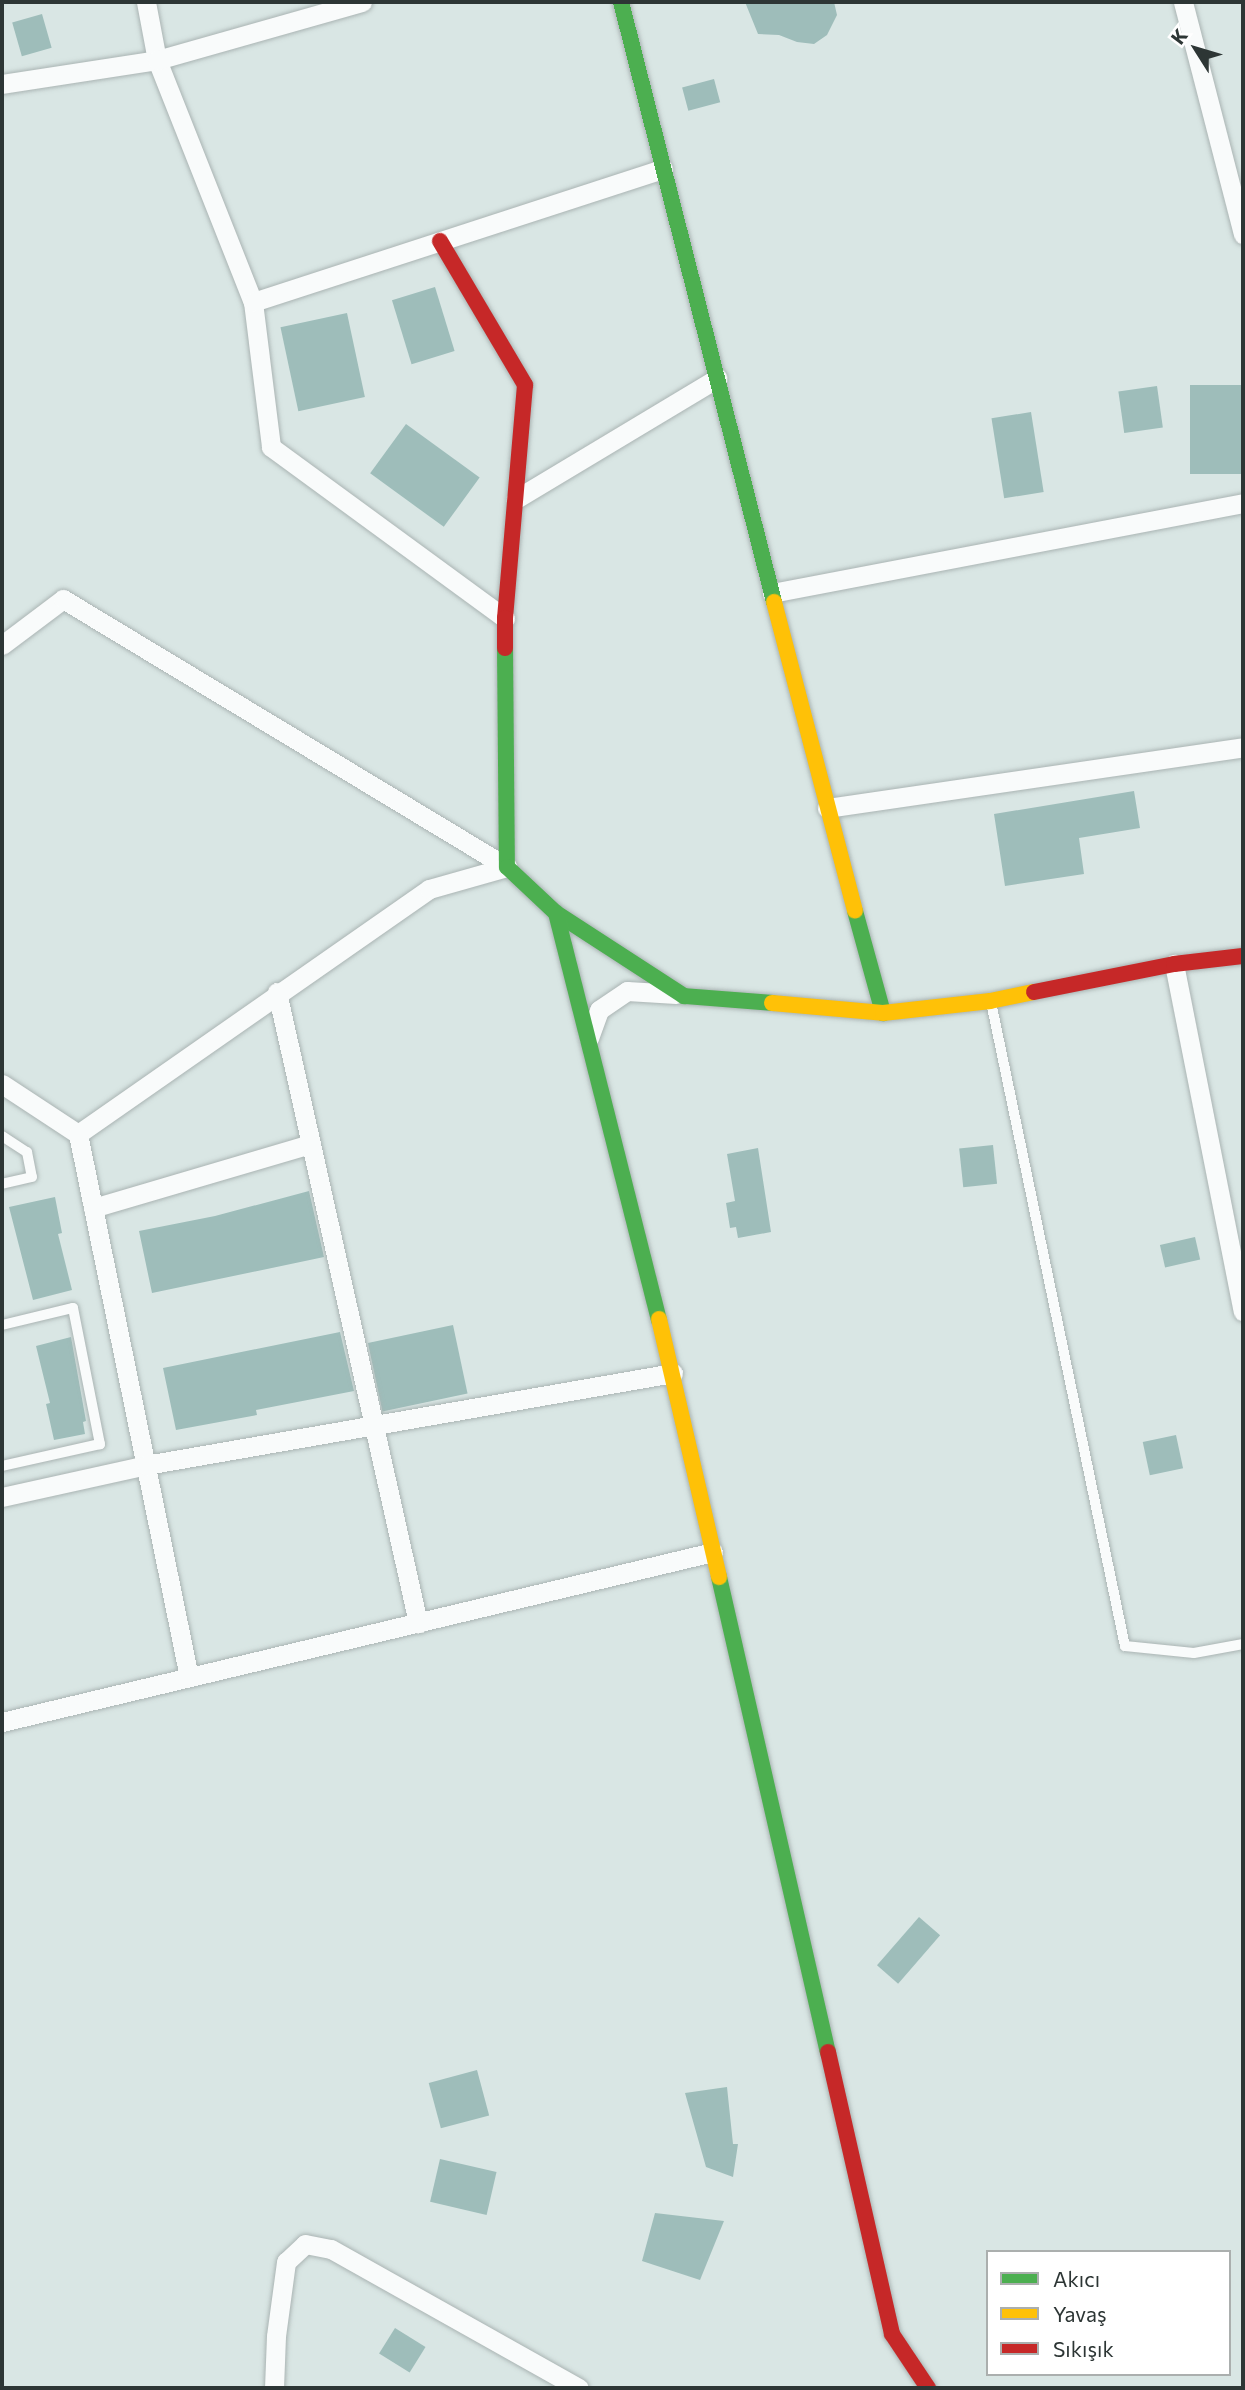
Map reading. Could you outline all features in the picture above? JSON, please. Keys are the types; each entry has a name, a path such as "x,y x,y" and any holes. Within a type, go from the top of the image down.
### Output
{"street":[{"path":"146,2 157,60 253,302 271,447 505,618"},
{"path":"2,84 157,60 362,2"},
{"path":"621,2 827,808 883,1013"},
{"path":"1183,2 1243,234"},
{"path":"253,302 663,169"},
{"path":"440,241 526,385 505,618 507,867"},
{"path":"516,499 717,378"},
{"path":"772,593 1243,503"},
{"path":"2,645 63,599 507,867 556,913 684,996"},
{"path":"827,808 1243,747"},
{"path":"78,1134 277,992 429,889 507,867"},
{"path":"556,913 673,1373 892,2334 928,2388"},
{"path":"588,1040 599,1010 627,991 653,991 883,1013 990,1001 1174,964 1243,956"},
{"path":"1174,964 1243,1311"},
{"path":"277,992 418,1623"},
{"path":"2,1084 78,1134 189,1677"},
{"path":"93,1208 310,1144"},
{"path":"2,1497 146,1465 673,1373"},
{"path":"2,1722 713,1552"},
{"path":"274,2388 276,2336 286,2262 305,2244 331,2249 579,2388"}],"lane":[{"path":"990,1001 1125,1646 1194,1653 1243,1644"},
{"path":"2,1136 27,1152 32,1177 2,1184"},
{"path":"2,1325 74,1308 100,1444 2,1466"}],"building":[{"path":"745,2 834,2 837,15 827,35 814,44 797,42 779,35 758,34"},
{"path":"42,14 52,48 22,56 12,23"},
{"path":"714,79 720,102 688,111 682,88"},
{"path":"435,287 455,351 412,364 392,300"},
{"path":"347,313 365,397 298,411 280,327"},
{"path":"1190,385 1243,385 1243,474 1190,474"},
{"path":"1157,386 1163,428 1124,433 1118,391"},
{"path":"1031,412 1044,492 1004,498 991,418"},
{"path":"406,424 480,477 444,527 370,473"},
{"path":"1134,791 1140,828 1079,838 1084,874 1005,886 994,814"},
{"path":"993,1145 997,1184 963,1187 959,1149"},
{"path":"758,1148 771,1232 738,1238 736,1227 730,1228 726,1203 735,1201 727,1154"},
{"path":"309,1191 324,1257 152,1293 139,1231 215,1216"},
{"path":"55,1197 62,1233 58,1234 72,1290 33,1300 9,1207"},
{"path":"1195,1237 1200,1259 1165,1268 1160,1245"},
{"path":"453,1325 468,1393 382,1412 368,1343"},
{"path":"340,1332 354,1391 256,1410 257,1415 176,1430 163,1368"},
{"path":"71,1337 86,1421 83,1422 85,1434 54,1440 46,1404 50,1403 36,1346"},
{"path":"1176,1435 1183,1468 1150,1475 1143,1442"},
{"path":"919,1917 940,1935 898,1984 877,1965"},
{"path":"477,2070 489,2115 441,2128 429,2083"},
{"path":"727,2087 733,2144 738,2144 733,2177 706,2167 685,2093"},
{"path":"440,2159 497,2172 487,2215 430,2202"},
{"path":"655,2213 724,2221 700,2280 642,2261"},
{"path":"395,2328 426,2347 410,2373 379,2353"}],"traffic: fast":[{"path":"621,2 774,602"},
{"path":"505,648 507,867 556,913 684,996 772,1003"},
{"path":"855,911 883,1013"},
{"path":"556,913 659,1319"},
{"path":"719,1577 828,2052"}],"traffic: slow":[{"path":"774,602 855,911"},
{"path":"772,1003 883,1013 990,1001 1034,992"},
{"path":"659,1319 719,1577"}],"traffic: jam":[{"path":"440,241 525,385 505,618 505,648"},
{"path":"1034,992 1174,964 1243,956"},
{"path":"828,2052 892,2334 928,2388"}]}
